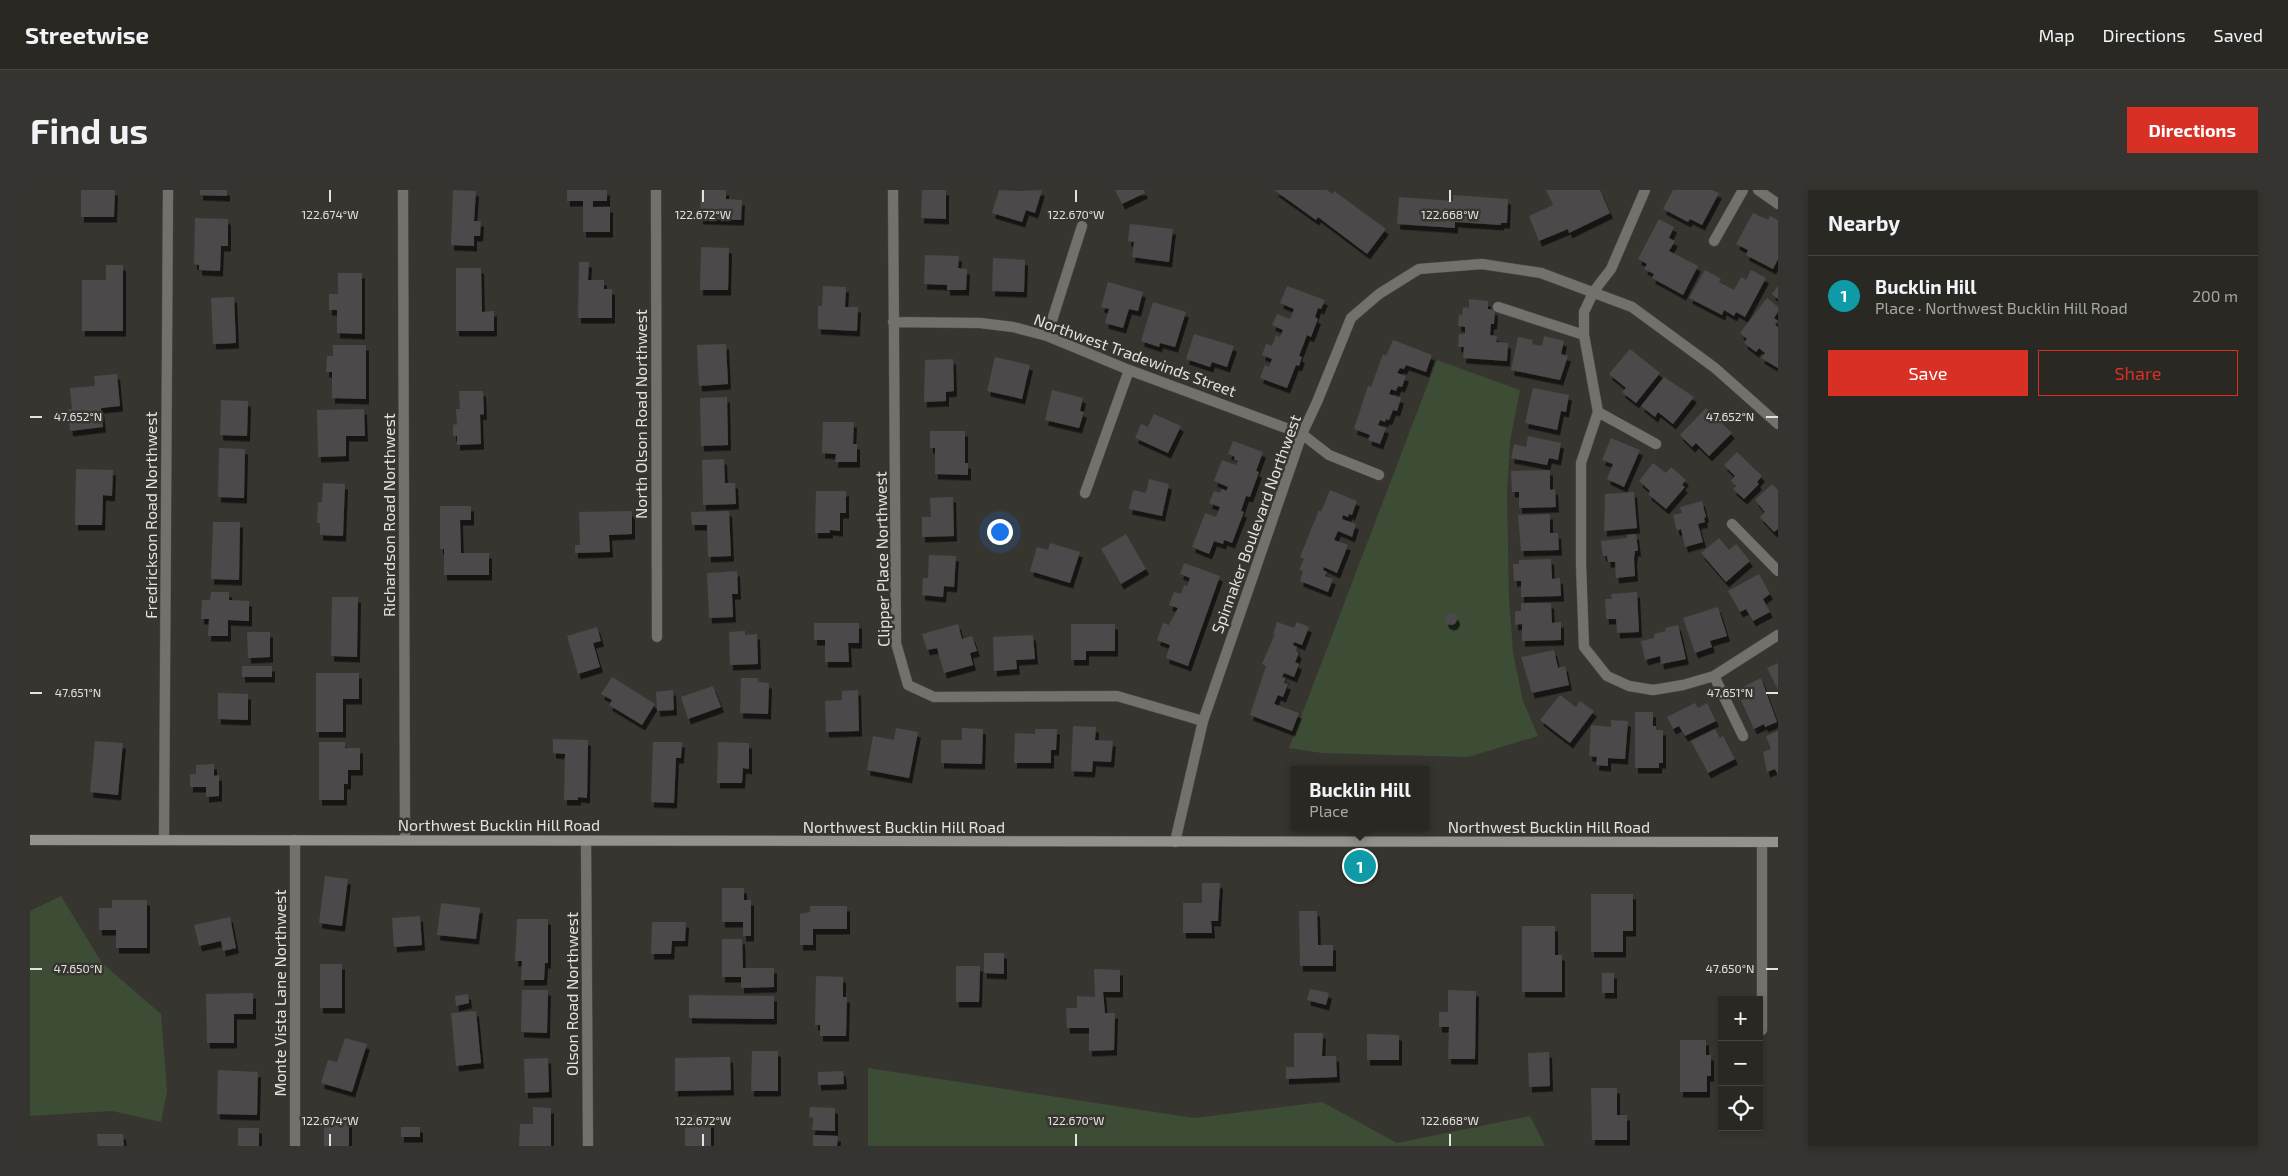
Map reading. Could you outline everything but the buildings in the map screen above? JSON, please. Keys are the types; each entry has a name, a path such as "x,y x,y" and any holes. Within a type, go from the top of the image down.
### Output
{"main road":[{"name":"Northwest Bucklin Hill Road","path":"30,840 1778,842"}],"street":[{"name":"Fredrickson Road Northwest","path":"164,840 168,190"},
{"name":"Richardson Road Northwest","path":"403,190 405,840"},
{"name":"North Olson Road Northwest","path":"656,190 657,637"},
{"name":"Clipper Place Northwest","path":"893,190 896,643 908,685 934,697 1117,696 1203,721"},
{"path":"1645,190 1611,269 1594,292 1584,312 1584,335 1598,412 1581,463 1581,564 1584,646 1607,676 1629,686 1653,690 1683,685 1714,676 1778,635"},
{"path":"1714,241 1743,190"},
{"path":"1758,190 1778,204"},
{"path":"1047,336 1082,226"},
{"name":"Spinnaker Boulevard Northwest","path":"1175,842 1203,721 1302,434 1351,318 1379,294 1419,269 1482,264 1541,273 1632,307 1715,368 1778,424"},
{"path":"1498,307 1584,335"},
{"name":"Northwest Tradewinds Street","path":"893,322 980,323 1012,327 1047,336 1129,370 1302,434 1329,455 1379,475"},
{"path":"1085,493 1129,370"},
{"path":"1598,412 1656,444"},
{"path":"1732,524 1778,571"},
{"path":"1714,676 1743,736"},
{"name":"Monte Vista Lane Northwest","path":"294,840 294,1146"},
{"name":"Olson Road Northwest","path":"586,841 588,1146"},
{"path":"1762,842 1762,996"}],"green space":[{"path":"1437,360 1520,390 1510,441 1507,493 1509,597 1513,653 1523,701 1538,736 1468,757 1322,753 1289,748"},
{"path":"61,896 102,963 161,1014 167,1091 161,1122 112,1111 30,1116 30,911"},
{"path":"868,1068 1194,1118 1322,1102 1397,1143 1530,1116 1545,1146 868,1146"}],"place":[{"name":"Bucklin Hill","path":"1360,866"}]}
